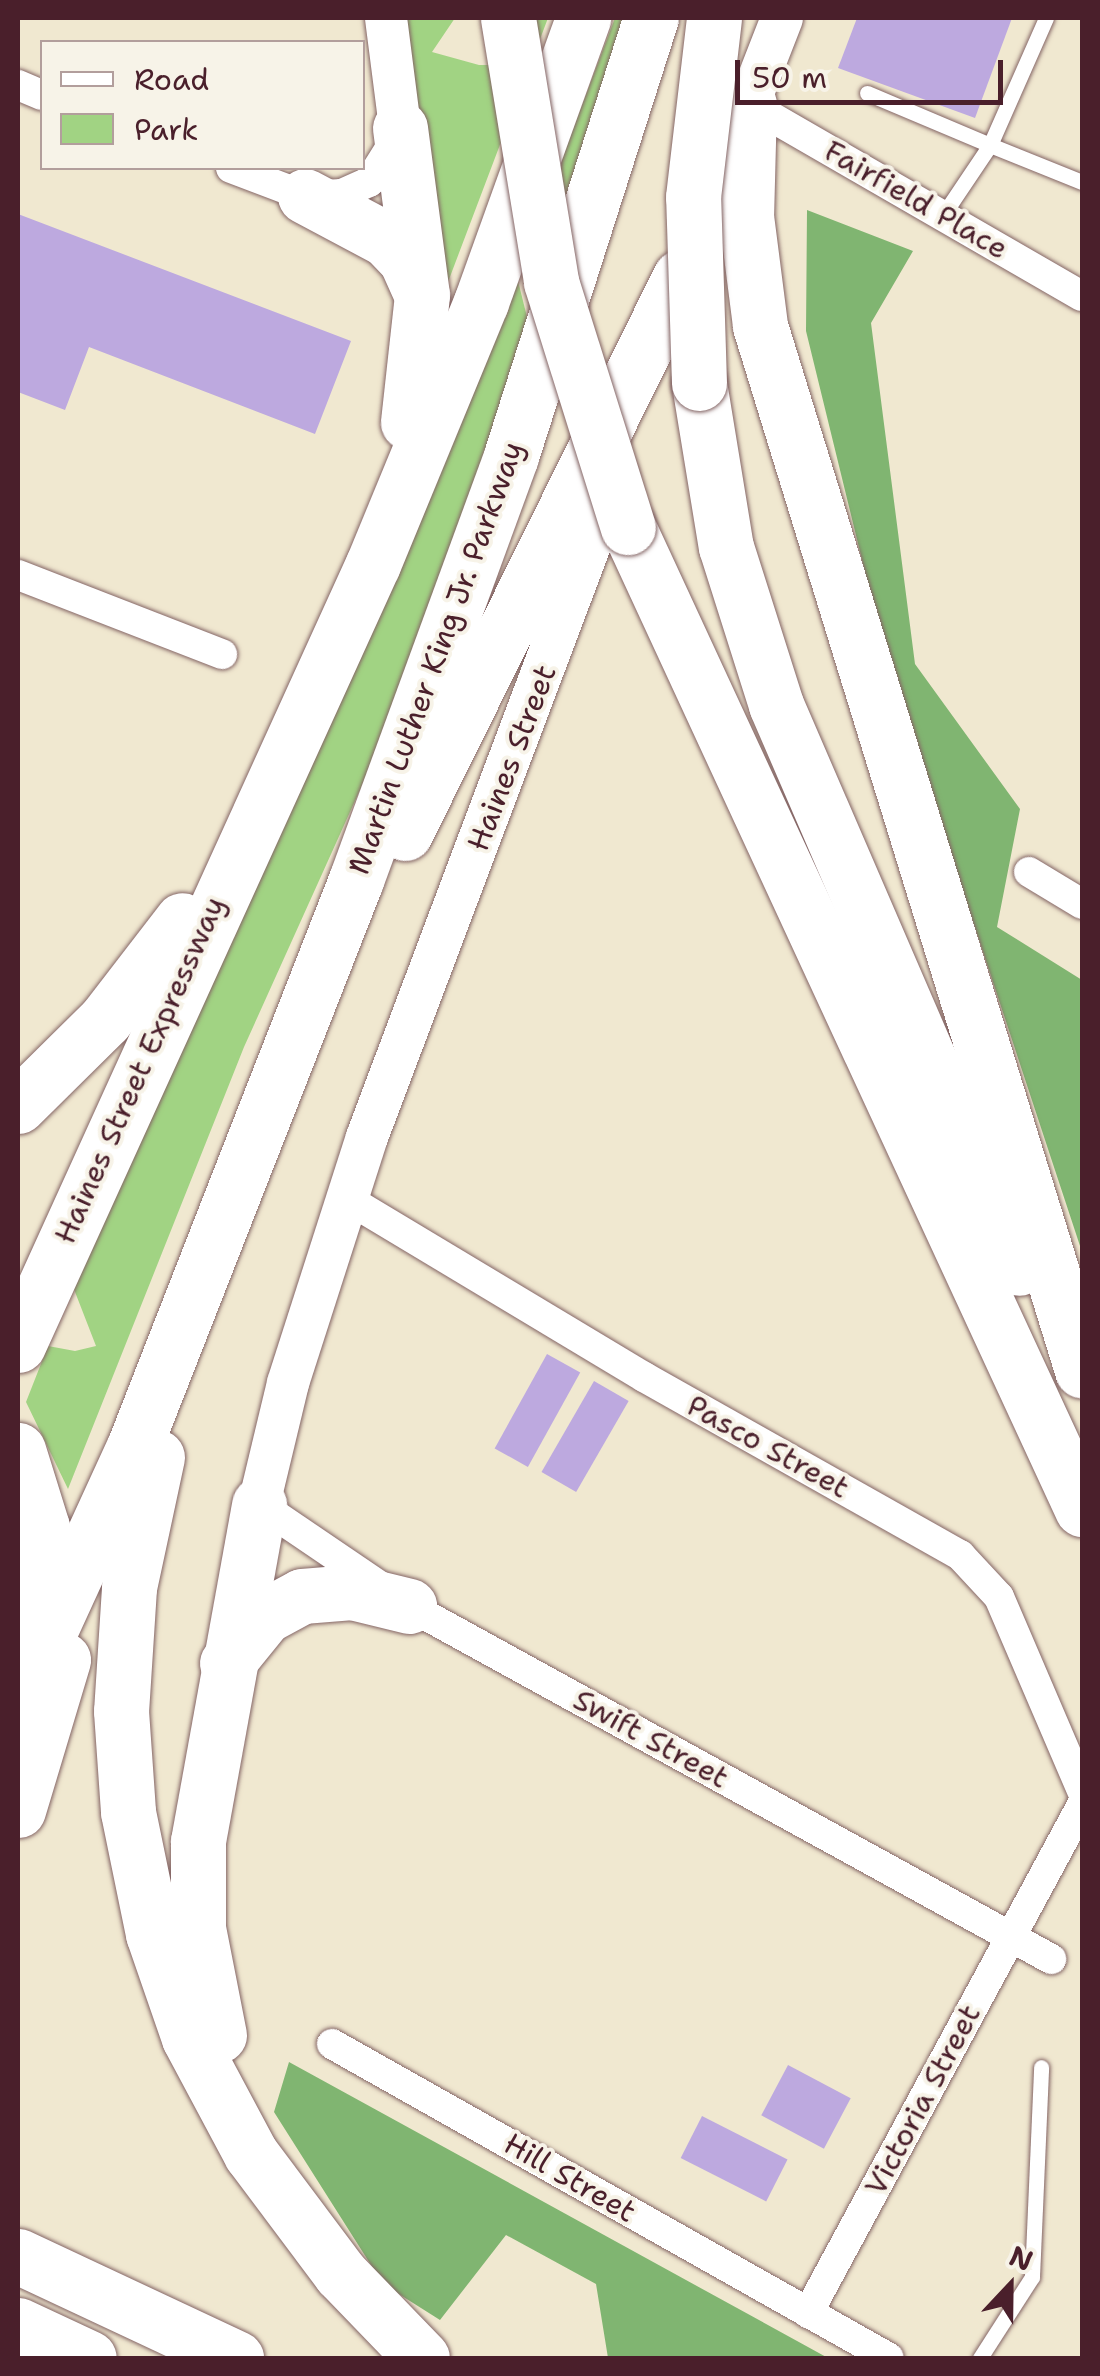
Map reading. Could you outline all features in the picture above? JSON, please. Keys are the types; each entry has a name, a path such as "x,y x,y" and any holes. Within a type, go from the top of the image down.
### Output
{"highway":[{"path":"508,18 551,282 628,527 1082,1510"},
{"path":"18,1106 106,1020 265,797 373,564 481,302 583,18"},
{"name":"Martin Luther King Jr. Parkway","path":"196,1288 511,456 651,18"},
{"path":"714,18 693,197 699,383 726,547 776,705 1082,1413"},
{"path":"749,104 746,216 760,326 1082,1370"},
{"path":"373,564 415,391 422,295 400,128"},
{"path":"305,196 386,239 406,260 422,295"},
{"path":"266,1107 587,475 680,277"},
{"name":"Haines Street Expressway","path":"18,1345 265,797"},
{"path":"18,1700 134,1447 196,1288"},
{"path":"196,1288 125,1621 121,1712 128,1812 153,1934 190,2038 228,2116 302,2225 422,2358"},
{"path":"18,1810 134,1447"},
{"path":"18,1450 38,1506 46,1578 38,1642 18,1700"},
{"path":"259,1504 226,1666 198,1841 201,1956 233,2078 302,2225"},
{"path":"226,1666 265,1616 302,1596 352,1592 409,1606"},
{"path":"18,2256 236,2358"},
{"path":"18,2324 89,2358"}],"street":[{"path":"236,170 305,196 342,194 369,182 387,162 400,128 386,18"},
{"name":"Haines Street","path":"259,1504 288,1383 346,1198 580,583 680,277 782,18"},
{"name":"Fairfield Place","path":"749,104 1082,296"},
{"path":"18,575 222,654"},
{"path":"1028,872 1082,904"},
{"name":"Pasco Street","path":"346,1198 644,1377 960,1554 999,1597 1082,1791"},
{"name":"Swift Street","path":"259,1504 409,1606 1051,1959"},
{"name":"Victoria Street","path":"808,2313 1082,1805"},
{"name":"Hill Street","path":"332,2044 808,2313"},
{"path":"808,2313 889,2358"}],"lane":[{"path":"943,215 990,145 1046,18"},
{"path":"867,94 1082,182"},
{"path":"980,2358 1032,2277 1041,2067"}],"green space":[{"path":"396,18 455,18 432,52 479,65 495,65 534,18 548,18 448,282"},
{"path":"615,18 625,18 559,226 551,187"},
{"path":"807,210 913,251 871,323 915,664 1020,809 997,927 1082,980 1082,1252 886,658 806,331"},
{"path":"518,281 529,325 396,710 244,1047 68,1489 26,1402 48,1346 75,1351 96,1346 70,1279"},
{"path":"289,2062 828,2358 608,2358 596,2284 506,2235 440,2320 383,2284 274,2112"}],"building":[{"path":"857,18 1012,18 975,118 838,68"},
{"path":"18,214 351,341 315,434 89,347 65,410 18,392"},
{"path":"547,1354 580,1372 528,1467 495,1448"},
{"path":"594,1381 629,1401 576,1492 542,1472"},
{"path":"788,2065 851,2098 824,2149 761,2115"},
{"path":"702,2116 788,2160 766,2201 681,2158"}]}
